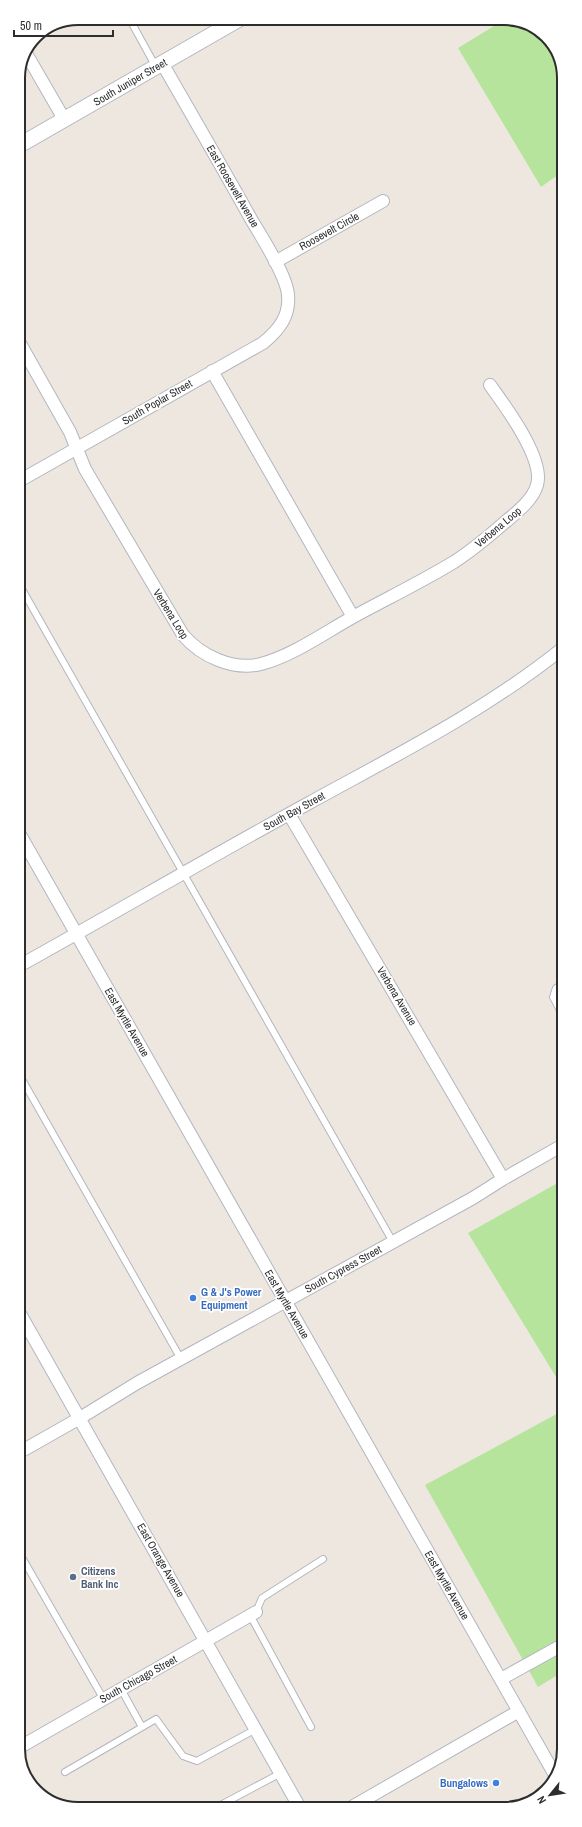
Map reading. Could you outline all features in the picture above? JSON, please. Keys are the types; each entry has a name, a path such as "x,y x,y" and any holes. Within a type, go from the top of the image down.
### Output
{"street":[{"name":"South Juniper Street","path":"25,142 229,25"},
{"path":"29,58 64,119"},
{"name":"East Roosevelt Avenue","path":"159,65 275,262 288,291 288,306 286,314"},
{"name":"Roosevelt Circle","path":"275,262 383,201"},
{"name":"South Poplar Street","path":"25,477 263,343 275,333 284,320 286,314"},
{"name":"Verbena Loop","path":"25,352 70,432 76,449 100,495 183,635 192,646 216,660 246,666 261,664 290,653 455,561 496,530 527,502 537,484 537,465 512,416 490,385"},
{"path":"212,371 353,617"},
{"name":"South Bay Street","path":"25,963 289,814 461,720 502,694 557,653"},
{"name":"Verbena Avenue","path":"289,814 503,1179"},
{"name":"East Myrtle Avenue","path":"25,844 552,1771"},
{"name":"South Cypress Street","path":"25,1449 137,1383 472,1198 557,1148"},
{"name":"East Orange Avenue","path":"25,1321 207,1640 297,1802"},
{"name":"South Chicago Street","path":"25,1744 103,1698 253,1614"},
{"path":"501,1679 557,1648"},
{"path":"360,1802 519,1711"}],"lane":[{"path":"133,25 159,65"},
{"path":"25,595 393,1242"},
{"path":"557,987 553,997 557,1005"},
{"path":"25,1085 181,1359"},
{"path":"312,1727 253,1614 262,1598 323,1559"},
{"path":"25,1563 103,1698"},
{"path":"121,1689 142,1727"},
{"path":"65,1772 156,1719 183,1756 197,1761 256,1729"},
{"path":"226,1802 281,1773"}],"green space":[{"path":"496,25 507,25 524,29 539,38 552,55 557,71 557,176 541,187 458,48"},
{"path":"557,1183 557,1379 468,1233"},
{"path":"557,1414 557,1675 538,1687 425,1485"}],"place":[{"name":"G & J's Power Equipment","path":"193,1298"},
{"name":"Citizens Bank Inc","path":"73,1577"},
{"name":"Bungalows","path":"496,1783"}]}
